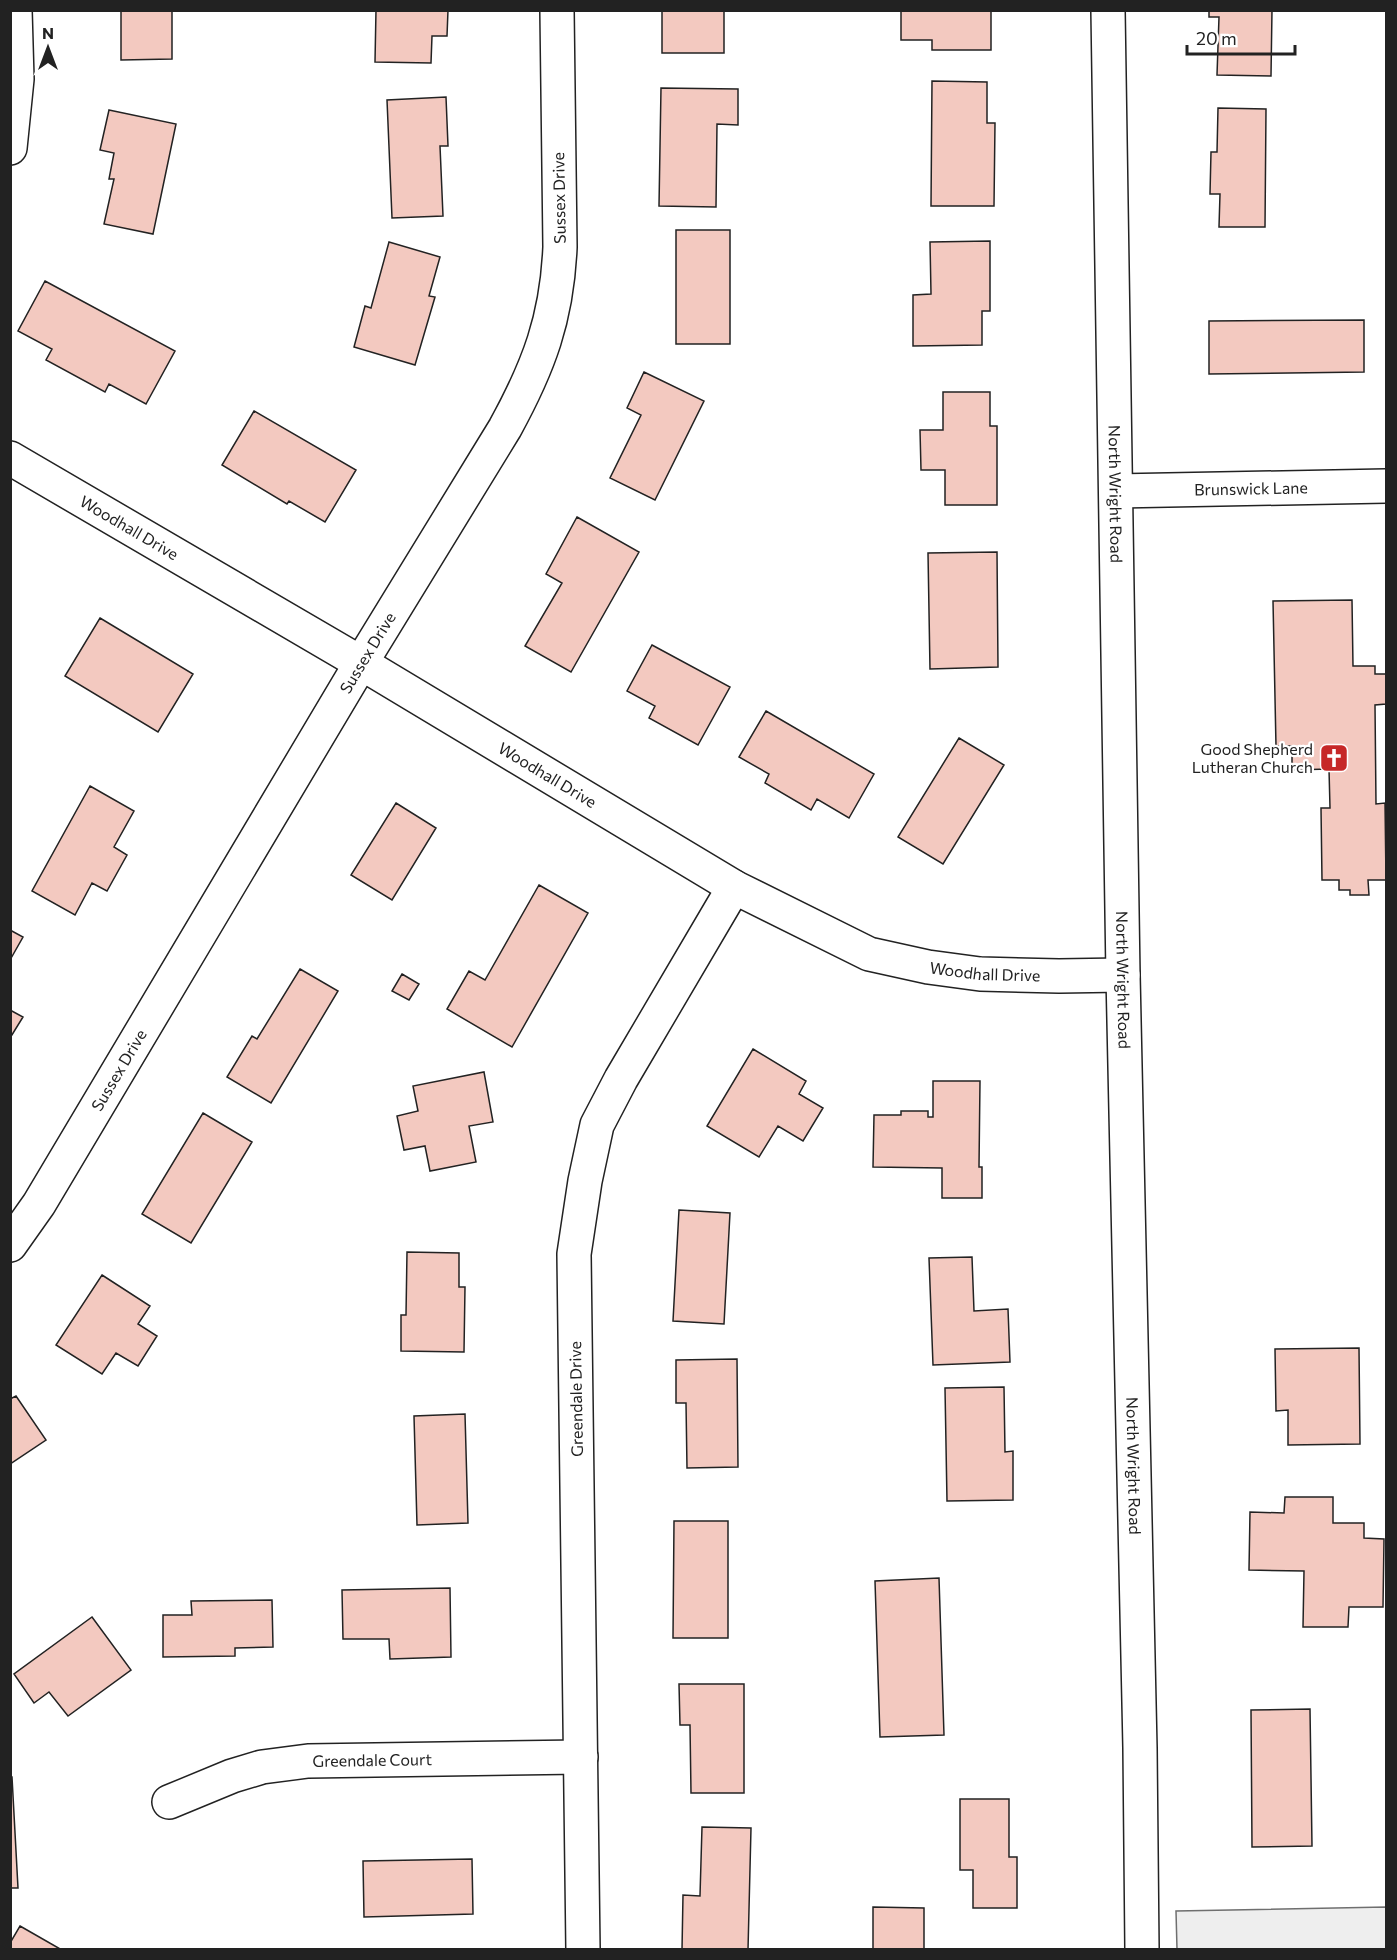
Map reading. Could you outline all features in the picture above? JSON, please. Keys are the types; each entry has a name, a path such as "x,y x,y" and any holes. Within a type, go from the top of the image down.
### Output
{"street":[{"path":"10,148 17,79 15,10"},
{"name":"Sussex Drive","path":"10,1245 39,1204 527,388 542,351 554,308 559,278 557,10"},
{"name":"North Wright Road","path":"1108,10 1123,975 1140,1748 1142,1950"},
{"name":"Woodhall Drive","path":"10,458 361,663 734,887 869,954 928,968 980,974 1123,975"},
{"name":"Brunswick Lane","path":"1116,491 1386,486"},
{"name":"Greendale Drive","path":"583,1950 574,1254 585,1181 597,1125 627,1069 734,887"},
{"name":"Greendale Court","path":"169,1802 232,1776 262,1767 308,1761 580,1757"}],"shaded area":[{"path":"1386,1907 1386,1949 1177,1949 1176,1911"}],"building":[{"path":"121,10 172,10 172,59 121,60"},
{"path":"376,10 448,10 447,36 432,36 431,63 375,62"},
{"path":"662,10 724,10 724,53 662,53"},
{"path":"901,10 991,10 991,50 932,50 932,40 901,40"},
{"path":"1209,10 1272,10 1271,76 1217,75 1219,17 1209,17"},
{"path":"932,81 987,82 987,123 995,123 994,206 931,206"},
{"path":"661,88 738,89 738,125 717,124 716,207 659,206"},
{"path":"446,97 448,146 440,146 443,216 392,218 387,100"},
{"path":"1218,108 1266,109 1265,227 1219,227 1220,194 1210,194 1211,152 1217,152"},
{"path":"109,110 176,124 153,234 104,224 114,179 109,179 114,153 100,150"},
{"path":"676,230 730,230 730,344 676,344"},
{"path":"990,241 990,311 982,311 982,345 913,346 913,295 931,294 930,242"},
{"path":"389,242 440,257 429,296 435,297 415,365 354,347 365,306 371,308"},
{"path":"45,281 175,351 146,404 109,384 105,392 46,360 52,349 18,331"},
{"path":"1364,320 1364,372 1209,374 1209,321"},
{"path":"644,372 704,401 655,500 610,478 641,415 627,408"},
{"path":"943,392 990,392 990,426 997,426 997,505 945,505 945,470 921,470 920,430 943,430"},
{"path":"254,411 356,470 325,522 289,501 287,504 222,465"},
{"path":"577,517 639,552 571,672 525,646 562,583 546,574"},
{"path":"997,552 998,667 930,669 928,553"},
{"name":"Good Shepherd Lutheran Church","path":"1352,600 1353,666 1375,666 1375,674 1386,674 1386,704 1375,705 1376,804 1385,803 1386,880 1368,880 1369,895 1350,895 1350,890 1339,890 1339,880 1322,880 1321,808 1330,808 1329,769 1292,770 1292,746 1276,746 1273,601"},
{"path":"100,618 193,674 158,732 65,676"},
{"path":"652,645 730,687 698,745 649,718 655,706 627,691"},
{"path":"766,711 874,774 849,818 817,799 811,810 765,783 769,774 739,757"},
{"path":"959,738 1004,765 943,864 898,837"},
{"path":"90,786 134,811 114,847 127,855 107,891 92,883 75,915 32,891"},
{"path":"396,803 436,828 392,900 351,875"},
{"path":"539,885 588,913 512,1047 447,1009 469,971 485,980"},
{"path":"10,930 23,937 10,960"},
{"path":"300,969 338,991 271,1103 227,1077 252,1036 257,1039"},
{"path":"402,974 419,984 409,1000 392,991"},
{"path":"10,1010 23,1017 10,1038"},
{"path":"753,1049 806,1081 799,1094 823,1108 803,1141 778,1126 759,1157 707,1126"},
{"path":"484,1072 493,1122 469,1126 476,1162 430,1171 425,1146 404,1150 397,1116 418,1111 413,1086"},
{"path":"933,1081 980,1081 979,1167 982,1167 982,1198 942,1198 942,1168 873,1167 874,1115 901,1115 901,1111 928,1111 928,1117 933,1117"},
{"path":"203,1113 252,1142 191,1243 142,1214"},
{"path":"679,1210 730,1213 724,1324 673,1321"},
{"path":"407,1252 459,1253 459,1287 465,1287 464,1352 401,1351 401,1315 406,1315"},
{"path":"972,1257 974,1311 1008,1309 1010,1362 933,1365 929,1258"},
{"path":"102,1275 150,1306 138,1324 157,1336 138,1366 116,1353 102,1374 56,1345"},
{"path":"1359,1348 1360,1444 1288,1445 1288,1410 1276,1411 1275,1349"},
{"path":"737,1359 738,1467 687,1468 686,1403 676,1403 676,1360"},
{"path":"1004,1387 1005,1452 1013,1451 1013,1500 947,1501 945,1388"},
{"path":"16,1396 46,1440 10,1464 10,1399"},
{"path":"465,1414 468,1523 417,1525 414,1416"},
{"path":"1285,1497 1333,1497 1333,1523 1364,1523 1364,1538 1384,1539 1383,1607 1349,1607 1348,1627 1303,1627 1304,1571 1249,1570 1250,1512 1284,1513"},
{"path":"674,1521 728,1521 728,1638 673,1638"},
{"path":"939,1578 944,1735 880,1737 875,1581"},
{"path":"450,1588 451,1657 390,1659 389,1639 343,1639 342,1590"},
{"path":"272,1600 273,1647 235,1648 235,1656 163,1657 163,1615 192,1615 191,1601"},
{"path":"92,1617 131,1670 68,1716 49,1692 34,1703 14,1674"},
{"path":"679,1684 744,1684 744,1793 691,1793 690,1725 680,1725"},
{"path":"1310,1709 1312,1846 1252,1847 1251,1710"},
{"path":"10,1777 12,1777 18,1888 10,1888"},
{"path":"960,1799 1009,1799 1009,1857 1017,1857 1017,1908 973,1908 973,1870 960,1870"},
{"path":"702,1827 751,1828 748,1950 682,1950 683,1895 700,1896"},
{"path":"472,1859 473,1914 364,1917 363,1861"},
{"path":"873,1907 924,1908 924,1950 873,1950"},
{"path":"20,1926 62,1950 10,1950 10,1943"}],"place":[{"name":"Good Shepherd Lutheran Church","path":"1334,758"}]}
